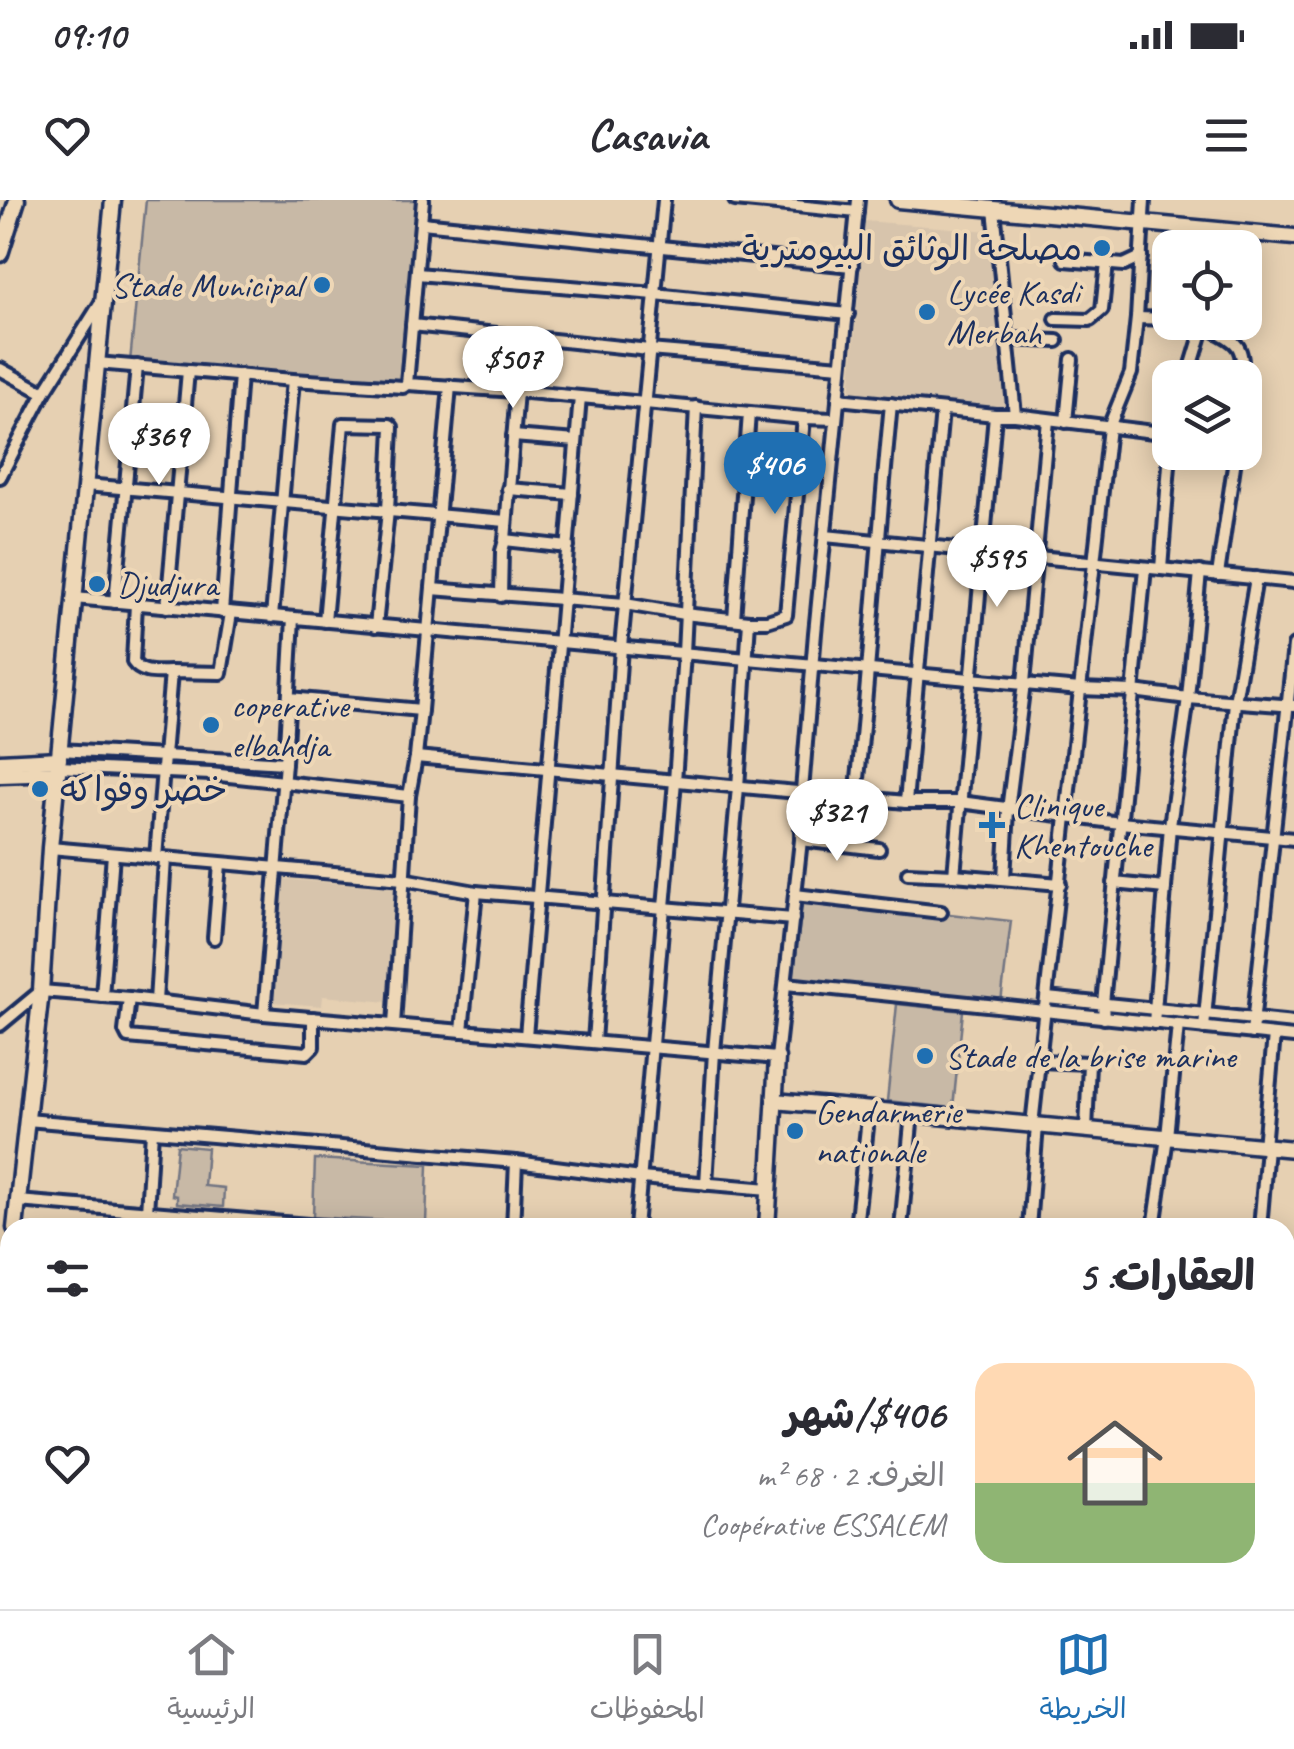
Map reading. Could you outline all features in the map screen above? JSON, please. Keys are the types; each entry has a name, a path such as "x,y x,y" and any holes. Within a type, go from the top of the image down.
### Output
{"main road":[{"path":"0,254 18,200"},
{"path":"16,1218 41,992 50,848 112,200"},
{"path":"898,200 1225,230"},
{"path":"1262,234 1294,237"},
{"path":"0,762 59,762"},
{"path":"0,776 59,762"},
{"path":"767,1218 777,1058"},
{"path":"775,1100 1294,1149"}],"street":[{"path":"408,384 423,200"},
{"path":"594,1042 620,648 664,200"},
{"path":"0,1025 41,992 777,1058 801,840 812,664 858,206 735,200"},
{"path":"1029,1218 1039,1061 1109,427 1131,373 1144,200"},
{"path":"989,206 1015,415"},
{"path":"422,223 852,266"},
{"path":"1065,260 1124,265 1140,257"},
{"path":"1056,319 1090,320 1102,310 1107,263"},
{"path":"418,274 848,314"},
{"path":"0,477 44,393 103,300"},
{"path":"1138,318 1152,318"},
{"path":"412,325 841,366"},
{"path":"1008,339 1057,341"},
{"path":"1066,422 1072,359"},
{"path":"96,363 292,380 516,391 836,420"},
{"path":"116,602 137,366"},
{"path":"0,369 44,393"},
{"path":"167,607 188,372"},
{"path":"136,604 133,662 138,669 221,674 240,375"},
{"path":"272,616 292,380"},
{"path":"394,1025 409,796 429,630 450,386"},
{"path":"501,596 516,391"},
{"path":"526,1036 580,397"},
{"path":"838,399 1152,432"},
{"path":"856,798 891,404"},
{"path":"637,1218 675,781 696,407"},
{"path":"906,802 942,410"},
{"path":"734,619 749,413"},
{"path":"954,874 995,416"},
{"path":"432,589 626,604 749,621 786,615 804,418"},
{"path":"1004,878 1048,420"},
{"path":"325,621 343,424 390,425 388,511 376,626"},
{"path":"513,436 576,441"},
{"path":"1161,569 1169,470"},
{"path":"1218,574 1233,470"},
{"path":"85,486 506,521"},
{"path":"508,489 572,494"},
{"path":"826,536 1294,582"},
{"path":"505,540 568,547"},
{"path":"1104,1018 1102,1004 1145,568"},
{"path":"1154,1023 1170,826 1200,572"},
{"path":"1204,1028 1235,702 1256,578"},
{"path":"74,598 1290,705"},
{"path":"264,1014 293,618"},
{"path":"706,1184 749,621"},
{"path":"1252,1033 1294,646"},
{"path":"156,1001 163,772 171,672"},
{"path":"289,698 421,710"},
{"path":"59,762 164,756 285,763"},
{"path":"416,757 856,798 960,802 1120,824 1294,839"},
{"path":"59,762 409,796"},
{"path":"801,840 879,849"},
{"path":"50,848 403,879 476,892 793,919"},
{"path":"102,996 113,854"},
{"path":"214,938 220,864"},
{"path":"908,872 1060,884"},
{"path":"1114,883 1165,888"},
{"path":"462,1031 476,892"},
{"path":"795,895 941,912"},
{"path":"786,984 1294,1038"},
{"path":"129,998 125,1031 128,1037 308,1052 312,1047 314,1018"},
{"path":"1047,998 1294,1023"},
{"path":"1155,1218 1178,1025"},
{"path":"1261,1218 1274,1035"},
{"path":"1039,1061 1089,1063 1086,1130"},
{"path":"857,1218 869,1110"},
{"path":"902,1218 912,1114"},
{"path":"28,1120 516,1162 770,1189"},
{"path":"147,1212 152,1132"},
{"path":"513,1218 516,1162"},
{"path":"18,1201 185,1218"}],"shaded area":[{"name":"Stade Municipal","path":"146,200 417,200 399,384 130,362"},
{"name":"Lycée Kasdi Merbah","path":"864,221 989,231 1009,410 850,393"},
{"path":"282,879 398,888 388,1002 323,996 322,1006 272,1002"},
{"path":"803,897 1011,921 1001,1002 793,979"},
{"name":"Stade de la brise marine","path":"897,1004 963,1011 953,1108 887,1101"},
{"path":"177,1145 207,1148 204,1186 224,1188 223,1207 177,1203 177,1196 172,1195"},
{"path":"315,1159 428,1165 426,1218 313,1217"}],"place":[{"name":"مصلحة الوثائق البيومترية","path":"1102,248"},
{"name":"Stade Municipal","path":"322,285"},
{"name":"Lycée Kasdi Merbah","path":"927,312"},
{"name":"Djudjura","path":"97,584"},
{"name":"coperative elbahdja","path":"211,725"},
{"name":"خضر وفواكه","path":"40,789"},
{"name":"Clinique Khentouche","path":"992,825"},
{"name":"Stade de la brise marine","path":"925,1056"},
{"name":"Gendarmerie nationale","path":"795,1131"}]}
